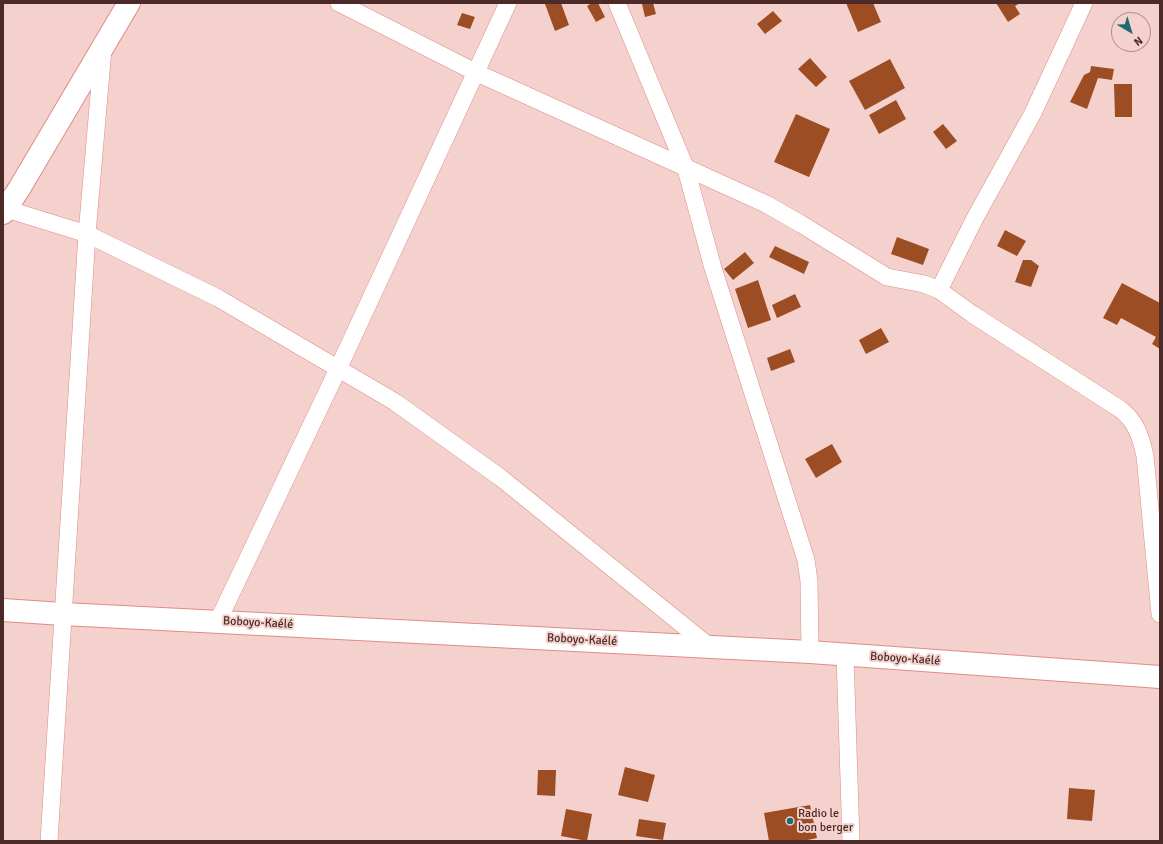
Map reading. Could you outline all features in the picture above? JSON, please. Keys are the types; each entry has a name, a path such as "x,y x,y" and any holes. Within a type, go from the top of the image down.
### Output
{"main road":[{"path":"4,210 129,3"},
{"name":"Boboyo-Kaélé","path":"3,610 710,646 1160,677"}],"street":[{"path":"339,3 475,72 686,170 716,181 773,208 887,277 924,284 939,290 972,314 1130,416 1140,436 1145,456 1160,614"},
{"path":"218,622 338,369 508,3"},
{"path":"617,3 686,170 713,268 806,560 809,581 810,652"},
{"path":"939,290 975,218 1033,113 1084,3"},
{"path":"49,841 87,234 103,48"},
{"path":"4,210 87,234 218,298 395,402 501,478 710,646"},
{"path":"845,655 851,841"}],"building":[{"path":"561,3 569,25 555,31 545,4"},
{"path":"592,3 598,3 605,17 596,22 587,6"},
{"path":"653,3 656,14 645,17 642,4"},
{"path":"846,3 873,3 881,22 858,32"},
{"path":"996,3 1020,3 1015,6 1020,14 1008,22"},
{"path":"773,11 782,21 765,34 757,24"},
{"path":"462,13 475,17 470,29 457,25"},
{"path":"810,58 827,77 816,87 798,69"},
{"path":"890,59 905,88 865,110 849,81"},
{"path":"1091,66 1114,69 1112,80 1098,78 1087,109 1070,102 1084,75 1090,72"},
{"path":"1114,84 1132,84 1132,117 1115,117"},
{"path":"896,100 906,119 879,134 869,115"},
{"path":"796,114 830,129 809,177 774,162"},
{"path":"943,124 957,141 946,149 933,132"},
{"path":"1005,230 1026,241 1017,256 997,246"},
{"path":"897,237 929,249 923,265 891,254"},
{"path":"775,246 809,262 804,274 769,257"},
{"path":"745,252 754,263 733,280 724,269"},
{"path":"1023,260 1031,260 1039,266 1031,287 1015,282"},
{"path":"758,280 771,320 748,328 735,289"},
{"path":"1122,283 1160,303 1160,349 1152,344 1156,337 1121,318 1117,325 1103,318"},
{"path":"795,294 801,307 777,318 772,305"},
{"path":"881,328 889,342 866,354 859,340"},
{"path":"790,349 795,362 771,371 767,358"},
{"path":"832,444 842,462 816,478 805,459"},
{"path":"625,767 655,775 648,802 618,795"},
{"path":"538,770 556,770 555,796 537,795"},
{"path":"1069,788 1095,790 1092,821 1067,819"},
{"path":"810,805 817,838 803,841 769,841 764,813"},
{"path":"566,809 592,814 587,841 561,836"},
{"path":"639,819 666,823 663,840 636,836"}],"place":[{"name":"Radio le bon berger","path":"790,821"}]}
